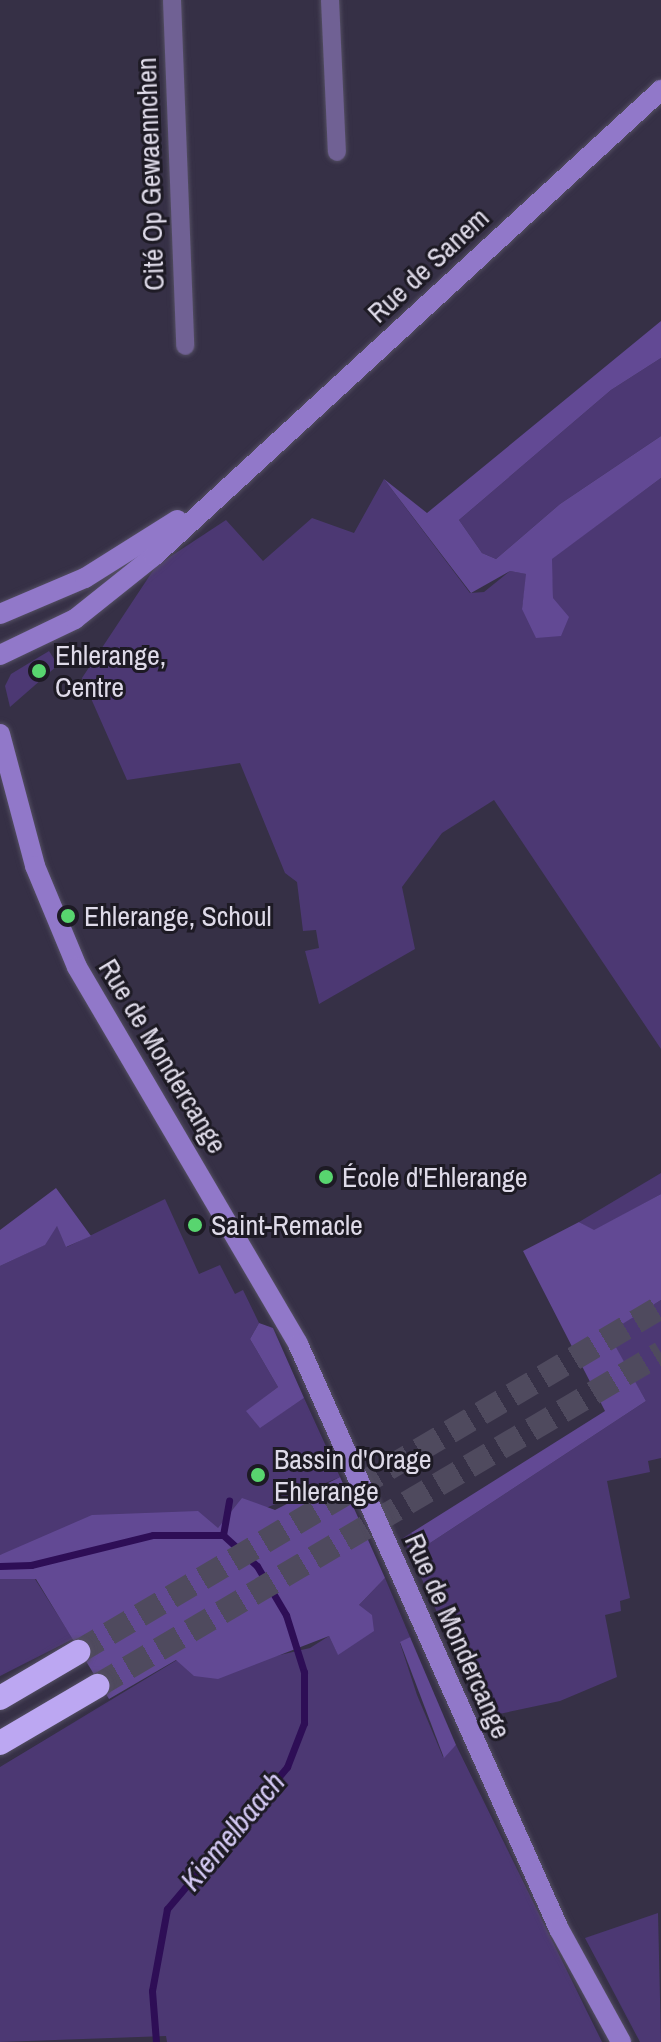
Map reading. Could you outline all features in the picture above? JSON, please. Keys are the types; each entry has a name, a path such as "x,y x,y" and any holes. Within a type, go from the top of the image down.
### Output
{"highway":[{"path":"0,1698 78,1652"},
{"path":"0,1743 97,1686"}],"main road":[{"name":"Rue de Sanem","path":"0,655 98,603 661,90"},
{"name":"Rue de Sanem","path":"0,614 127,555 233,482"},
{"name":"Rue de Mondercange","path":"0,734 35,866 77,967 298,1344 559,1929 621,2042"}],"street":[{"name":"Cité Op Gewaennchen","path":"172,0 185,346"},
{"path":"330,0 337,152"}],"shaded area":[{"path":"661,321 661,358 611,390 459,520 482,553 496,559 560,504 661,436 661,478 552,559 553,598 569,617 561,636 536,638 522,609 526,574 510,571 471,593 384,479 427,513"},
{"path":"661,358 661,436 560,504 496,559 482,553 459,520 611,390"},
{"path":"661,478 661,1049 494,800 442,833 402,887 415,949 319,1004 305,951 319,948 316,930 303,931 297,882 285,873 240,763 127,780 82,678 156,566 226,520 263,561 312,518 354,533 384,479 470,593 484,592 510,571 527,574 522,609 553,598 551,559"},
{"path":"49,651 58,665 10,707 5,686 11,674"},
{"path":"661,1173 661,1194 594,1231 579,1222"},
{"path":"56,1188 91,1236 66,1247 57,1226 45,1245 0,1266 0,1230"},
{"path":"661,1194 661,1300 608,1333 646,1401 424,1547 411,1533 605,1411 523,1251 579,1222 594,1230"},
{"path":"165,1199 199,1274 220,1265 235,1294 243,1290 259,1323 250,1339 278,1387 247,1411 260,1427 304,1398 340,1477 218,1528 0,1555 0,1266 44,1245 57,1225 67,1247"},
{"path":"661,1300 661,1458 648,1461 650,1472 607,1481 630,1598 620,1601 621,1611 605,1615 617,1677 560,1701 485,1717 403,1538 411,1533 424,1547 646,1401 607,1333"},
{"path":"259,1323 273,1328 304,1398 260,1428 246,1411 278,1387 250,1339"},
{"path":"340,1477 385,1578 359,1605 372,1615 374,1631 338,1655 329,1636 218,1679 194,1676 176,1660 109,1699 36,1579 0,1579 0,1555 92,1515 198,1511 218,1528 242,1498 275,1510"},
{"path":"385,1578 410,1637 400,1643 417,1695 443,1757 456,1745 602,2042 167,2042 166,2036 0,2042 0,1767 177,1660 194,1675 310,1648 329,1636 338,1654 359,1605"},
{"path":"0,1579 35,1579 73,1639 0,1676"},
{"path":"410,1637 456,1745 444,1758 400,1642"},
{"path":"658,1913 661,2042 640,2042 585,1938"}],"waterway":[{"path":"223,1535 229,1501"},
{"name":"Kiemelbaach","path":"0,1566 31,1565 153,1535 223,1535 257,1566 286,1615 304,1672 304,1723 287,1767 167,1909 152,1991 156,2042"}],"tunnel":[{"path":"78,1652 661,1307"},
{"path":"97,1686 661,1353"}],"place":[{"name":"Ehlerange, Centre","path":"39,671"},
{"name":"Ehlerange, Schoul","path":"68,916"},
{"name":"École d'Ehlerange","path":"326,1177"},
{"name":"Saint-Remacle","path":"195,1225"},
{"name":"Bassin d'Orage Ehlerange","path":"258,1475"}]}
